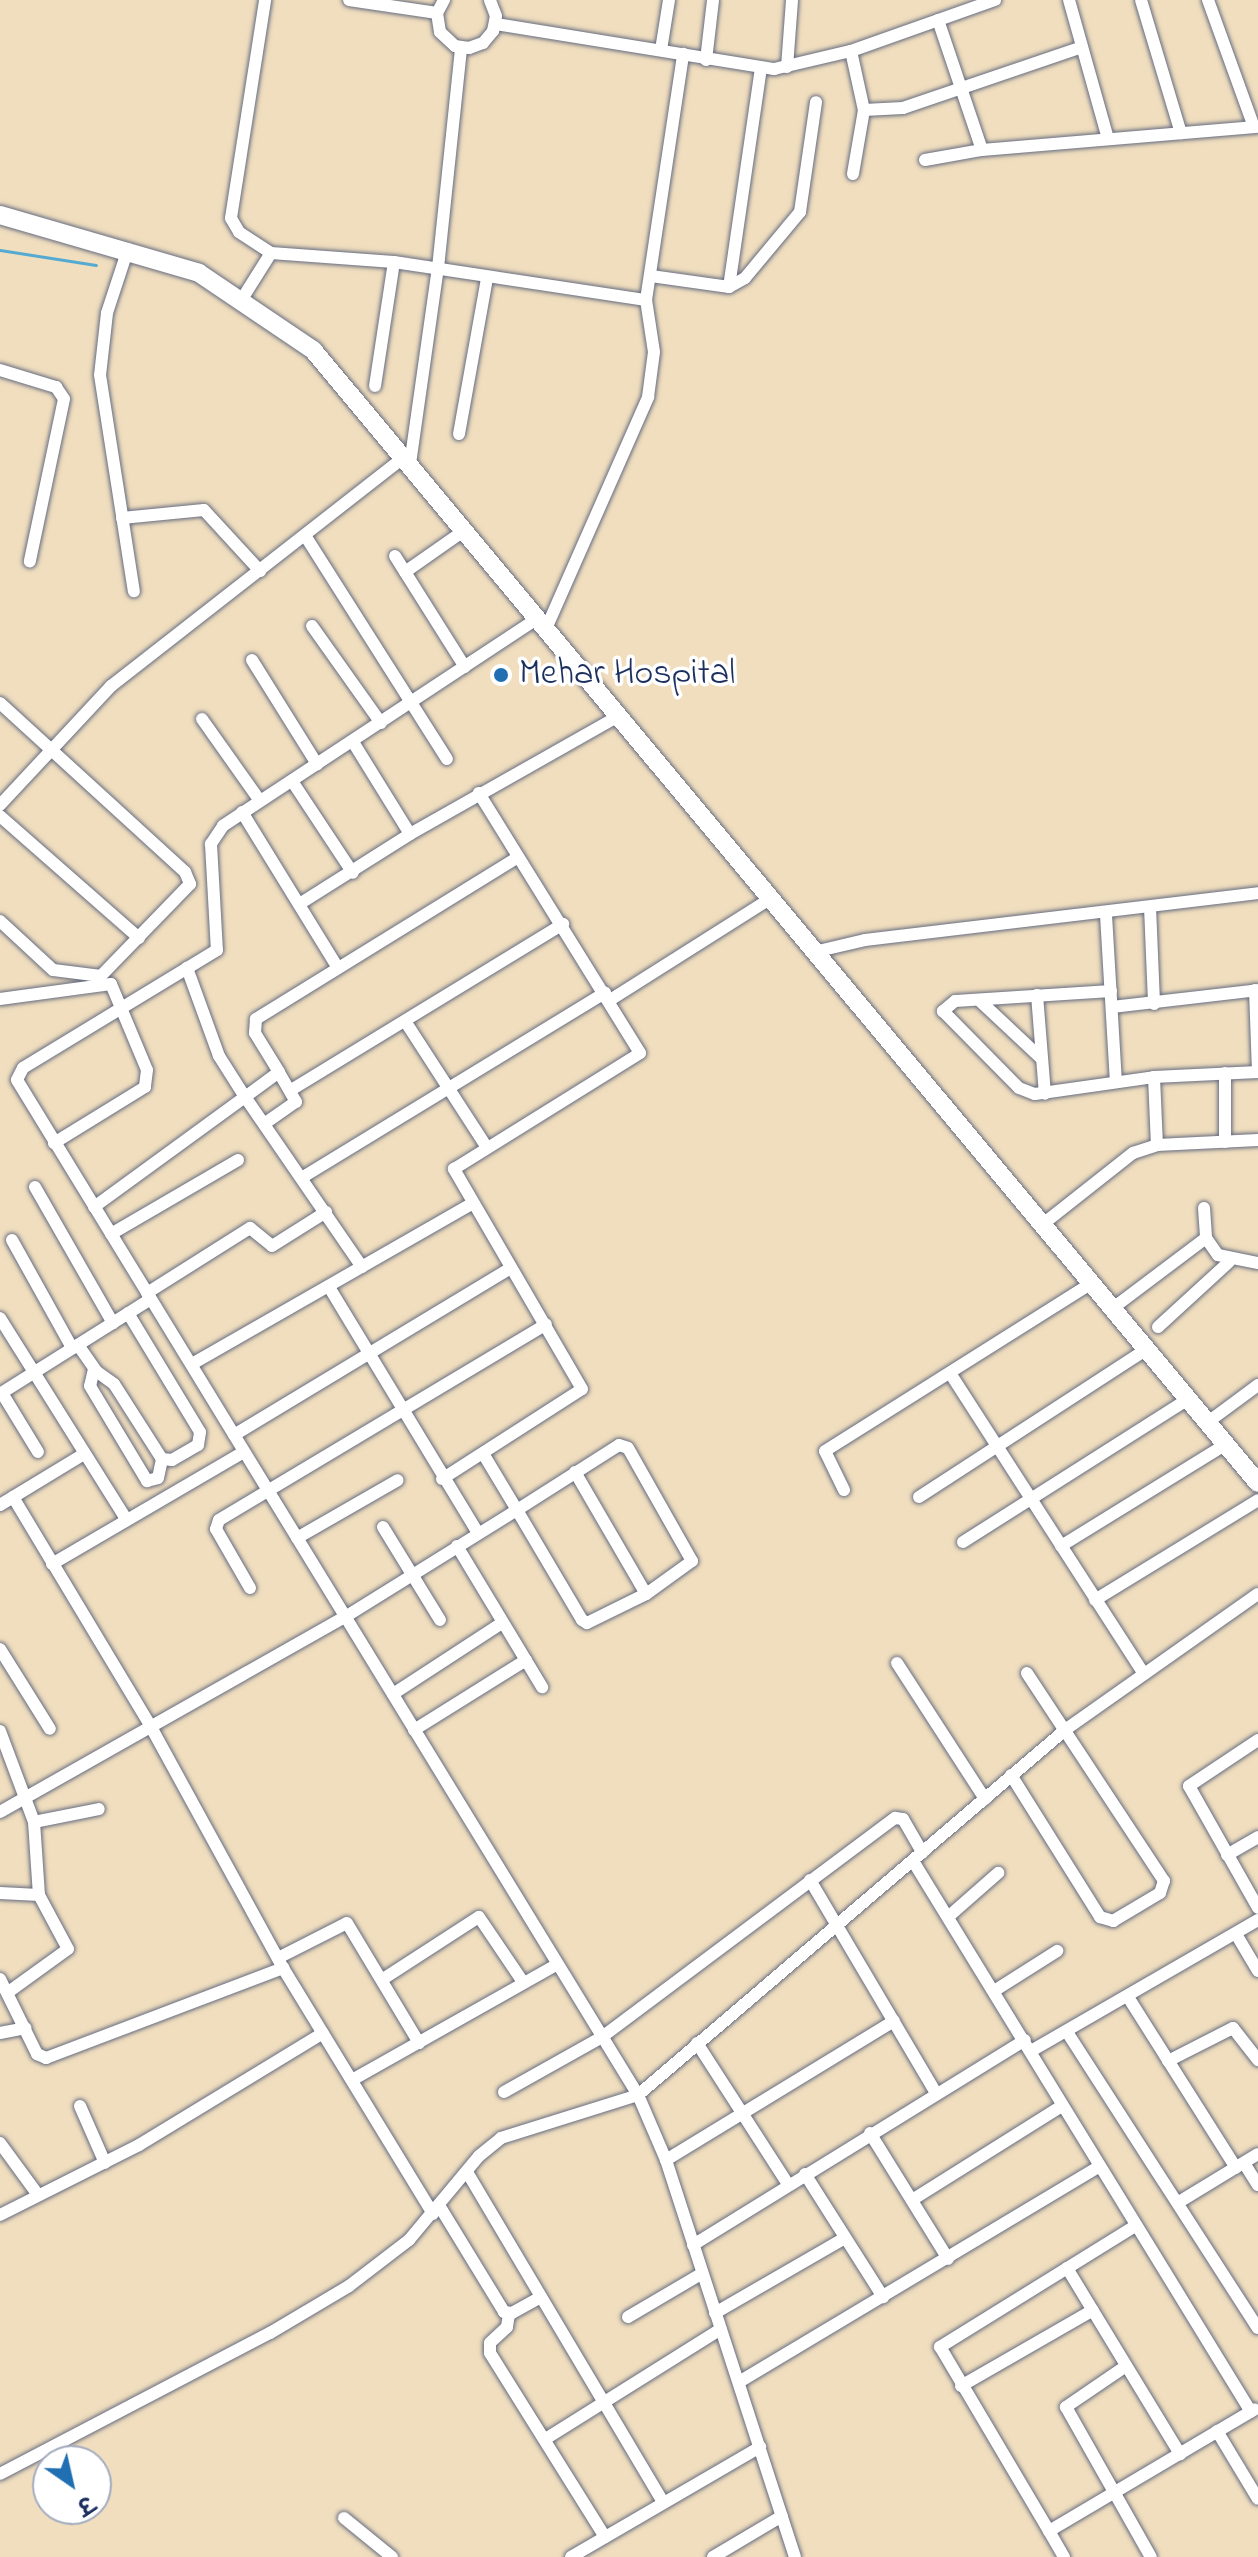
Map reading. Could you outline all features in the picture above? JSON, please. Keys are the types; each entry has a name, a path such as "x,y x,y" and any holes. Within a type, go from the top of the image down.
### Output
{"street":[{"path":"265,0 231,218 239,232 271,253 394,262 646,300"},
{"path":"349,0 437,13"},
{"path":"444,0 437,13 444,38 461,48 483,43 496,24 490,0"},
{"path":"661,50 669,0"},
{"path":"706,60 713,0"},
{"path":"787,67 792,0"},
{"path":"496,24 706,60 761,68 787,67 851,51 995,0"},
{"path":"1069,0 1108,139"},
{"path":"1141,0 1181,133"},
{"path":"925,160 982,150 1256,127 1208,0"},
{"path":"938,20 982,150"},
{"path":"864,110 903,108 1082,47"},
{"path":"0,805 111,686 408,460 438,268 461,48"},
{"path":"851,51 864,110 853,174"},
{"path":"683,54 646,300 654,352 648,397 540,626 465,667 223,826 211,844 217,950 17,1073 54,1143 638,2095 666,2160 795,2557"},
{"path":"729,287 761,68"},
{"path":"651,276 729,287 745,278 797,221 816,102"},
{"path":"0,215 128,249 199,273 242,299 313,350 408,460 540,626 1258,1483"},
{"path":"128,249 107,313 100,375 134,591"},
{"path":"242,299 271,253"},
{"path":"375,386 394,262"},
{"path":"459,434 487,278"},
{"path":"0,370 56,387 64,399 30,561"},
{"path":"122,518 204,510 260,571"},
{"path":"405,572 465,530"},
{"path":"306,537 447,759"},
{"path":"395,556 465,667"},
{"path":"312,626 381,723"},
{"path":"252,660 317,764"},
{"path":"0,703 189,878 185,890 108,974 65,973 46,965 0,921"},
{"path":"301,903 479,793 617,717"},
{"path":"202,719 260,801"},
{"path":"353,742 410,834"},
{"path":"292,781 353,873"},
{"path":"442,1479 484,1455 582,1389 546,1324 471,1204 454,1169 486,1146 638,1056 640,1049 479,793"},
{"path":"242,812 301,903 338,968"},
{"path":"0,816 139,938"},
{"path":"264,1124 294,1107 291,1090 255,1033 256,1019 518,857"},
{"path":"814,952 865,940 1106,915 1258,893"},
{"path":"303,1177 770,899"},
{"path":"1150,907 1154,1004"},
{"path":"1106,915 1116,1081"},
{"path":"291,1090 563,924"},
{"path":"187,968 219,1056 362,1267"},
{"path":"0,999 103,981 113,988 149,1083 54,1143"},
{"path":"1111,991 946,1003 943,1011 1019,1088 1045,1094 1154,1077 1258,1072 1257,990 1112,1007"},
{"path":"1037,995 1045,1094"},
{"path":"979,1000 1042,1059"},
{"path":"405,1021 486,1146"},
{"path":"94,1207 279,1072"},
{"path":"1225,1073 1225,1142"},
{"path":"1154,1077 1157,1145"},
{"path":"1043,1224 1111,1167 1157,1145 1258,1140"},
{"path":"111,1234 238,1160"},
{"path":"35,1187 113,1323"},
{"path":"192,1364 471,1204"},
{"path":"1204,1208 1206,1238 1229,1262 1258,1263"},
{"path":"38,1452 1,1393 113,1323 250,1228 272,1246 326,1212"},
{"path":"1113,1308 1206,1238"},
{"path":"12,1240 75,1346 94,1369 114,1384 162,1459 158,1478 147,1481 90,1386 94,1369"},
{"path":"1158,1327 1229,1262"},
{"path":"234,1435 511,1268"},
{"path":"844,1490 825,1451 1092,1283"},
{"path":"329,1287 442,1479 478,1533"},
{"path":"128,1313 202,1437 198,1445 172,1460 162,1459"},
{"path":"0,1318 126,1519"},
{"path":"250,1588 216,1524 546,1324"},
{"path":"919,1497 1147,1349"},
{"path":"950,1373 1144,1674"},
{"path":"1208,1422 1258,1385"},
{"path":"963,1542 1188,1399"},
{"path":"0,1812 345,1617 517,1510 575,1472 624,1444 691,1551 689,1566 646,1594 587,1623 517,1510 484,1455"},
{"path":"1061,1546 1226,1444"},
{"path":"52,1564 244,1452"},
{"path":"0,1505 84,1454"},
{"path":"575,1472 646,1594"},
{"path":"297,1538 398,1480"},
{"path":"13,1497 151,1727 280,1963 436,2210 509,2314 507,2327 492,2339 490,2353 535,2429 547,2438 605,2537"},
{"path":"1095,1600 1258,1500"},
{"path":"383,1527 440,1620"},
{"path":"457,1546 542,1687"},
{"path":"0,2474 313,2310 389,2257 436,2210 490,2145 511,2133 638,2095 1065,1730 1258,1594"},
{"path":"393,1694 502,1623"},
{"path":"0,1649 50,1729"},
{"path":"414,1730 526,1660"},
{"path":"897,1663 985,1799"},
{"path":"1011,1775 1100,1917 1113,1921 1160,1893 1164,1881 1027,1673"},
{"path":"0,1731 27,1796 34,1822 39,1895 68,1949 10,1991"},
{"path":"1258,1740 1190,1783 1258,1908"},
{"path":"34,1822 99,1809"},
{"path":"504,2092 602,2037 899,1816 948,1917 1028,2045 1098,2167 1254,2410 1049,2531"},
{"path":"1227,1855 1258,1837"},
{"path":"948,1917 998,1873"},
{"path":"810,1880 936,2093"},
{"path":"0,1893 39,1895"},
{"path":"383,1979 479,1917 523,1982"},
{"path":"693,2245 936,2093 1028,2045 1067,2032 1258,1920"},
{"path":"0,1979 10,1991 37,2054 46,2058 280,1963 347,1923 419,2043"},
{"path":"1236,1934 1258,1971"},
{"path":"994,1991 1057,1951"},
{"path":"352,2080 558,1964"},
{"path":"1128,1997 1168,2061 1240,2165 1258,2185"},
{"path":"666,2160 894,2021"},
{"path":"0,2033 26,2028"},
{"path":"1168,2061 1233,2028 1258,2060"},
{"path":"1067,2032 1258,2328"},
{"path":"0,2215 105,2163 323,2033"},
{"path":"697,2043 788,2184"},
{"path":"80,2106 105,2163"},
{"path":"912,2200 1062,2106"},
{"path":"870,2133 948,2259"},
{"path":"0,2143 38,2195"},
{"path":"1179,2202 1258,2154"},
{"path":"739,2382 1098,2167"},
{"path":"467,2172 663,2502"},
{"path":"805,2174 883,2297"},
{"path":"1064,2557 940,2353 945,2342 1135,2226"},
{"path":"715,2313 845,2238"},
{"path":"1067,2268 1180,2454"},
{"path":"628,2317 701,2274"},
{"path":"509,2314 541,2297"},
{"path":"961,2386 1093,2310"},
{"path":"547,2438 721,2329"},
{"path":"1126,2366 1066,2407 1151,2557"},
{"path":"1217,2431 1258,2499"},
{"path":"571,2557 760,2447"},
{"path":"713,2557 782,2516"},
{"path":"344,2518 392,2557"}],"waterway":[{"path":"0,250 96,265"}],"place":[{"name":"Mehar Hospital","path":"501,675"}]}
